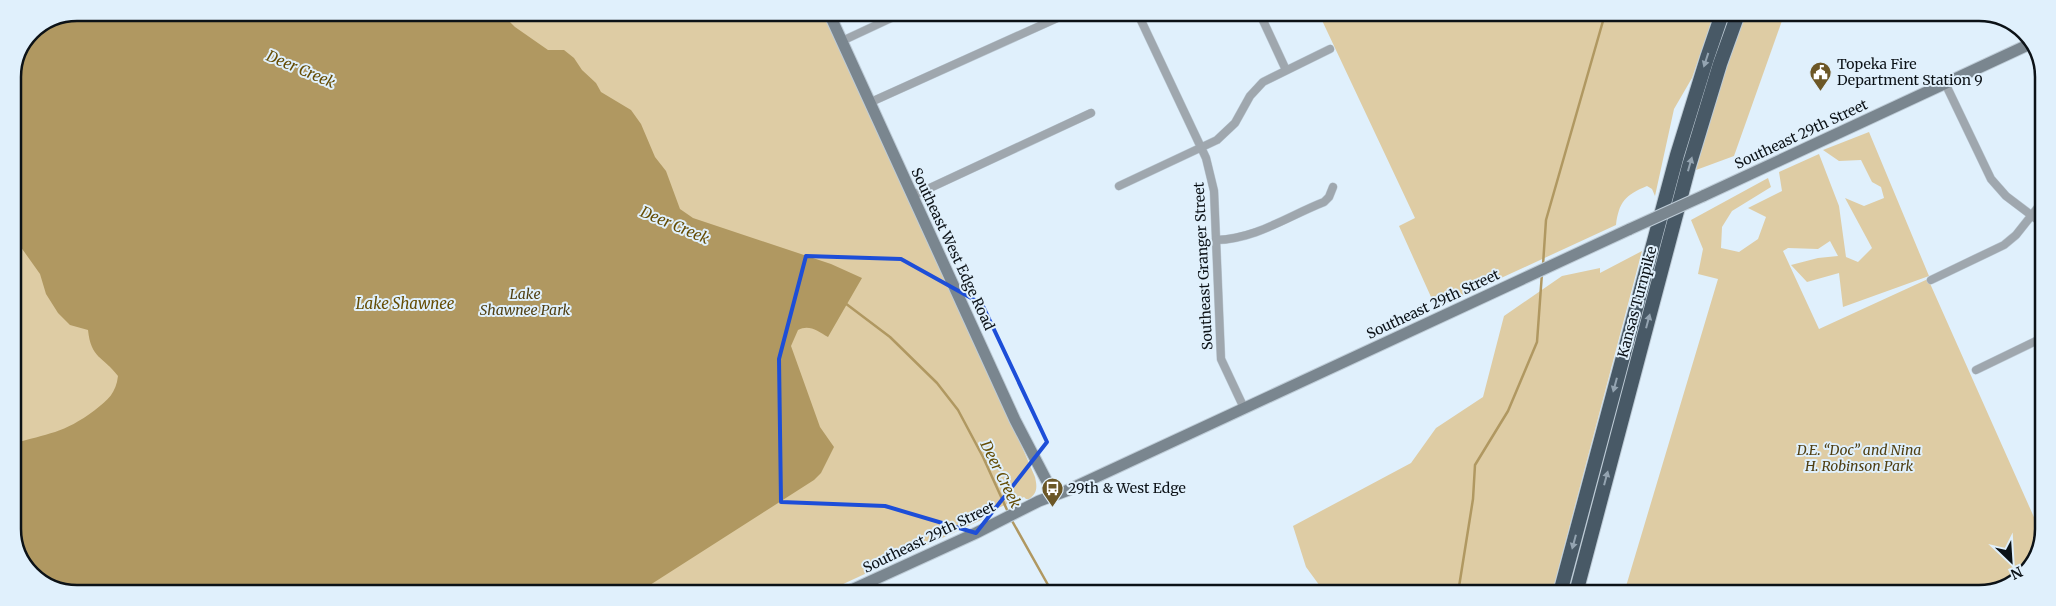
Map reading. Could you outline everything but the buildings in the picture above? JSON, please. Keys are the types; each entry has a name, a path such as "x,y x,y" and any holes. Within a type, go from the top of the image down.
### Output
{"highway":[{"name":"Kansas Turnpike","path":"1562,585 1677,155 1720,21"},
{"name":"Kansas Turnpike","path":"1578,585 1689,166 1714,82 1736,21"}],"main road":[{"name":"Southeast West Edge Road","path":"833,21 1015,420 1054,495"},
{"name":"Southeast 29th Street","path":"862,585 1028,506 2025,46"}],"street":[{"path":"842,41 886,21"},
{"path":"870,102 1051,21"},
{"name":"Southeast Granger Street","path":"1141,21 1209,166 1214,191 1221,359 1244,408"},
{"path":"1263,21 1286,70"},
{"path":"1119,186 1217,140 1227,132 1239,117 1256,88 1269,78 1330,49"},
{"path":"1946,83 1991,179 2006,196 2035,218"},
{"path":"910,191 917,194 1091,113"},
{"path":"1216,240 1235,238 1259,232 1324,202 1329,197 1333,186"},
{"path":"1931,280 2004,245 2016,235 2035,212"},
{"path":"1976,370 2035,341"}],"highlighted area":[{"path":"806,256 901,259 982,304 1047,442 976,533 885,506 781,502 779,359"}],"green space":[{"name":"Lake Shawnee","path":"78,21 830,21 990,373 1035,477 1036,486 1032,497 1026,499 1024,497 984,514 984,518 841,585 78,585 56,580 46,575 33,563 24,547 21,532 21,78 26,56 31,46 46,31 67,22"},
{"path":"1322,21 1712,21 1692,78 1674,109 1655,196 1652,189 1647,186 1628,196 1621,205 1616,225 1436,308 1399,226 1415,218"},
{"path":"1743,21 1782,21 1734,156 1696,170 1723,76"},
{"name":"D.E. “Doc” and Nina H. Robinson Park","path":"1869,132 1929,276 1843,307 1839,273 1807,282 1791,265 1818,258 1838,256 1830,241 1818,249 1788,248 1783,251 1819,329 1928,279 2035,520 2033,543 2029,553 2021,566 2013,573 1997,582 1978,585 1626,585 1718,279 1698,274 1703,249 1691,220 1768,178 1771,187 1732,211 1722,227 1721,248 1739,252 1758,239 1766,217 1748,208 1782,191 1779,172 1819,154 1839,206 1846,257 1858,262 1872,248 1845,198 1864,206 1884,198 1881,187 1872,182 1861,160 1839,161 1823,150"},
{"path":"1642,251 1554,585 1319,585 1306,567 1293,526 1411,463 1436,428 1483,397 1504,316 1562,276 1600,268 1600,273"}],"water":[{"name":"Lake Shawnee","path":"78,21 509,21 548,50 564,50 574,58 582,70 596,83 601,92 631,110 641,124 655,157 666,171 680,209 693,218 831,264 862,278 828,337 813,329 802,328 798,330 791,346 820,427 834,447 821,473 814,480 650,585 78,585 63,583 46,575 33,563 24,547 21,532 21,442 55,432 84,418 111,396 118,376 95,352 88,330 70,325 58,313 46,294 40,274 21,247 21,78 22,67 31,46 46,31 67,22"}],"waterway":[{"path":"1543,265 1546,220 1603,21"},
{"path":"1459,585 1473,499 1475,465 1508,411 1537,342 1542,273"},
{"name":"Deer Creek","path":"845,303 890,337 937,383 958,410 983,457 1008,512"},
{"name":"Deer Creek","path":"1011,519 1048,585"}],"place":[{"name":"Topeka Fire Department Station 9","path":"1821,91"},
{"name":"29th & West Edge","path":"1052,507"}],"park label":[{"name":"Lake Shawnee Park","path":"525,302"}]}
